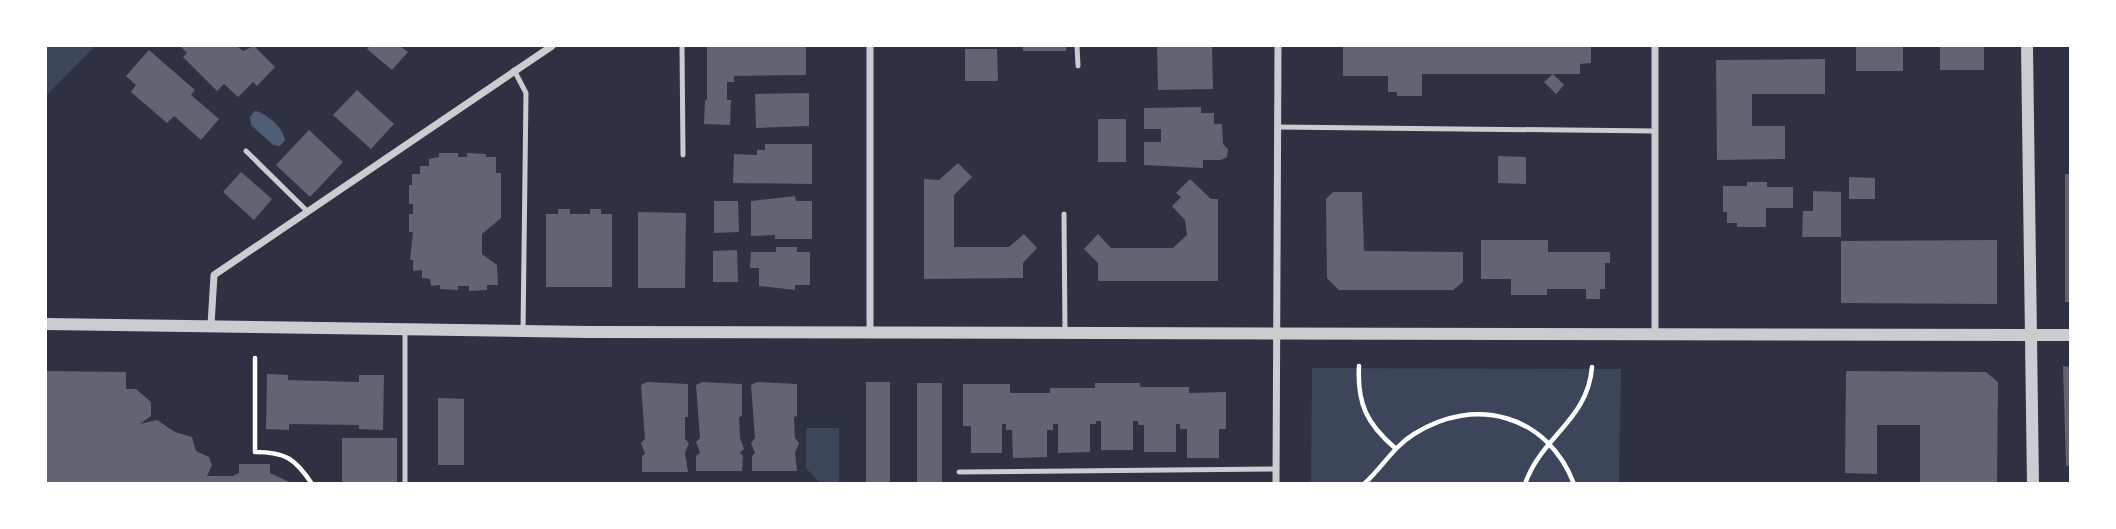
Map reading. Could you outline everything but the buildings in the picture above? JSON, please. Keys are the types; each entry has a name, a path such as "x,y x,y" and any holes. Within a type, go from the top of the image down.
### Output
{"street":[{"path":"211,325 214,275 552,46"},
{"path":"870,46 870,333"},
{"path":"1276,484 1278,46"},
{"path":"1655,46 1655,332"},
{"path":"2027,46 2034,484"},
{"path":"46,324 523,332 1655,332 2070,335"}],"lane":[{"path":"682,46 683,155"},
{"path":"1077,46 1077,66"},
{"path":"514,70 526,93 523,332"},
{"path":"1278,127 1655,131"},
{"path":"246,152 307,211"},
{"path":"1064,214 1065,333"},
{"path":"405,328 405,484"},
{"path":"959,472 1276,469"}],"path":[{"path":"255,358 255,452 280,452 301,467 312,484"},
{"path":"1359,366 1358,390 1368,422 1395,448"},
{"path":"1525,484 1530,468 1584,402 1591,387 1592,367"},
{"path":"1364,484 1395,448 1415,433 1449,419 1479,415 1526,424 1551,442 1564,459 1574,484"}],"shaded area":[{"path":"46,46 95,46 46,96"},
{"path":"255,111 278,126 285,140 280,146 273,145 251,125 250,117"},
{"path":"1312,368 1621,369 1619,483 1311,484"},
{"path":"806,428 839,428 839,483 820,483 806,468"}]}
